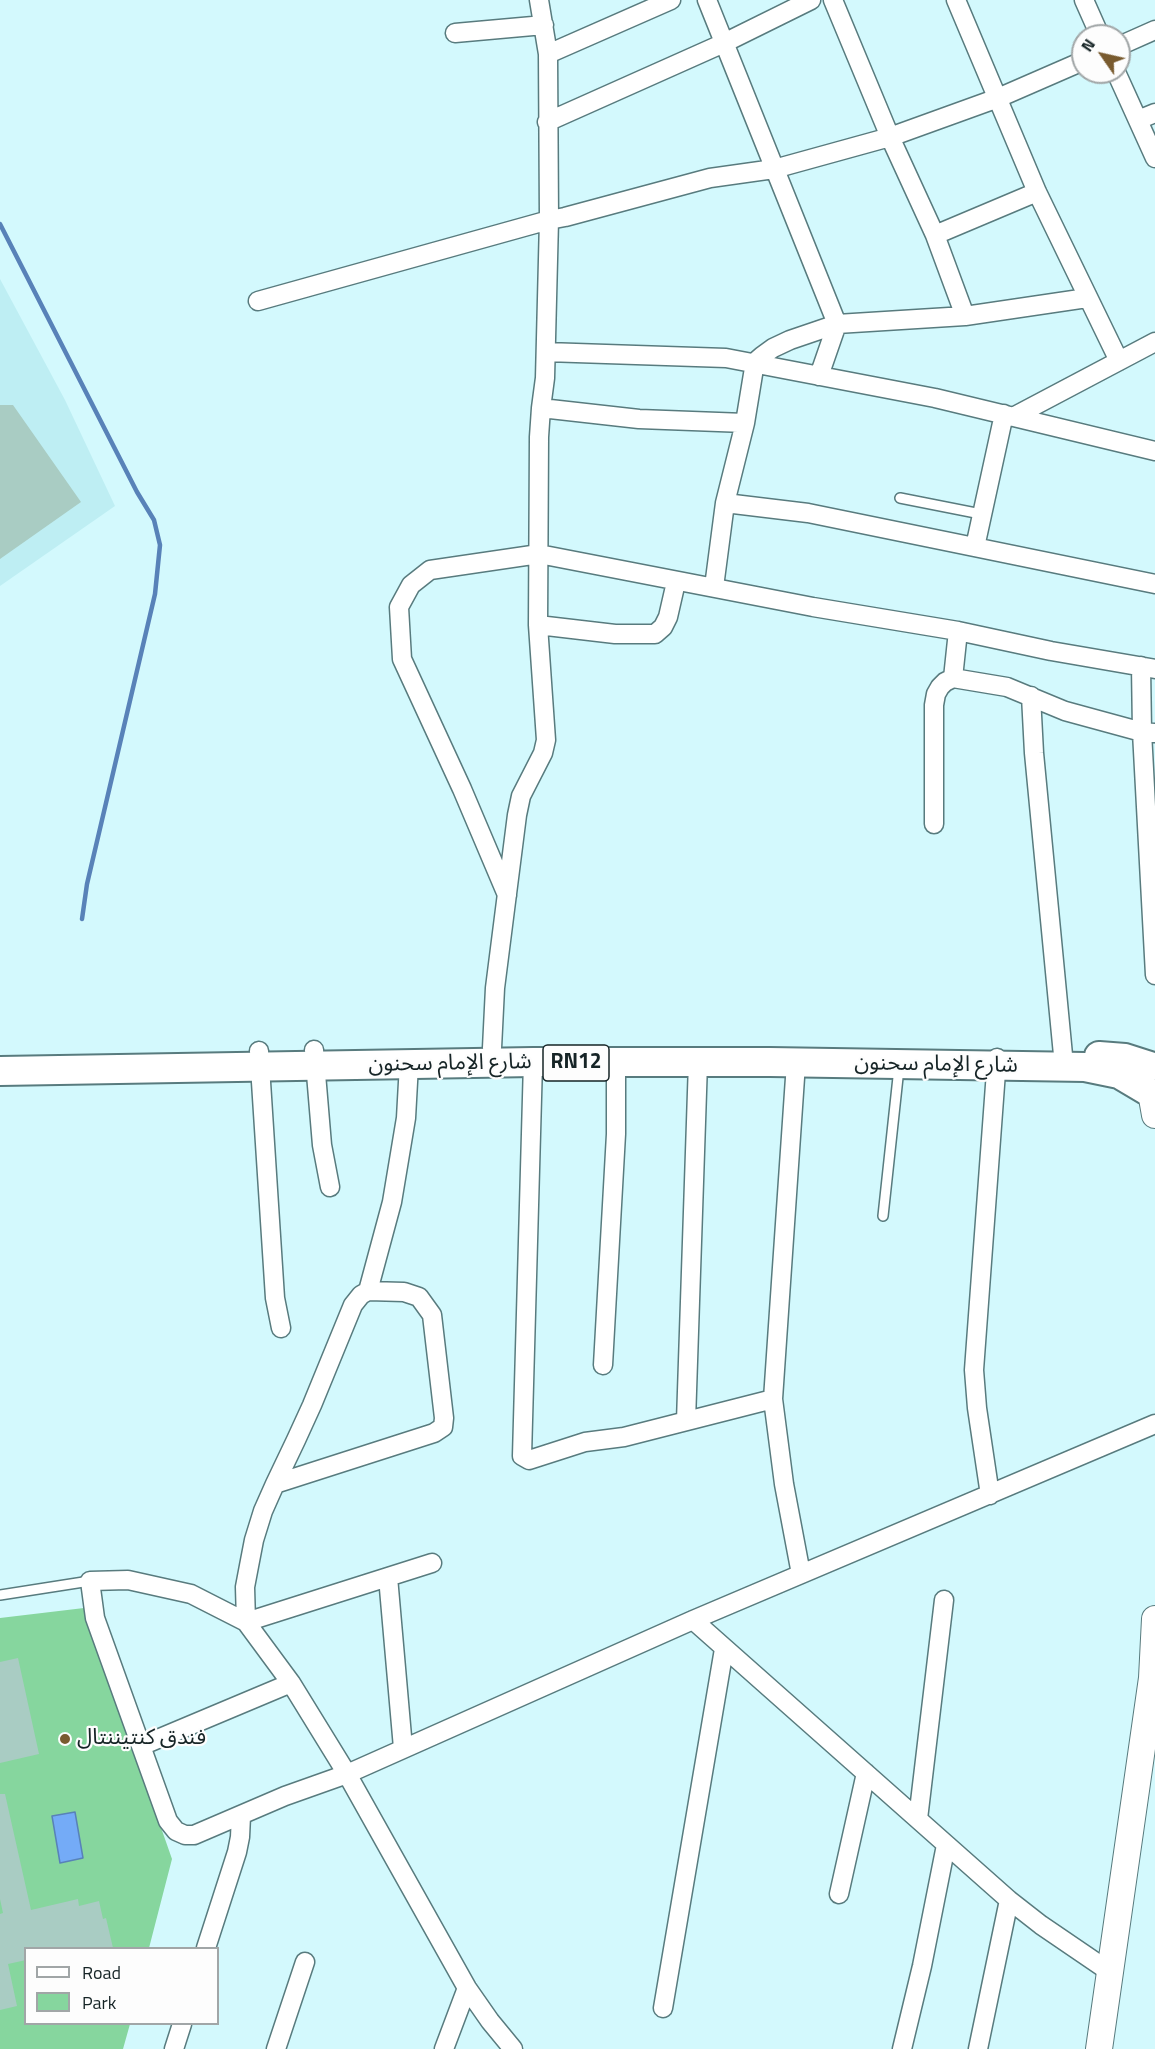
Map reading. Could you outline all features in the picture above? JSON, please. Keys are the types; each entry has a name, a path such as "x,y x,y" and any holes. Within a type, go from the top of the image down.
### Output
{"main road":[{"name":"شارع الإمام سحنون","path":"0,1053 315,1058 492,1048 829,1048 1085,1067 1119,1074 1152,1089"},
{"name":"شارع الإمام سحنون","path":"315,1058 409,1064 698,1062 899,1065 1063,1054 1125,1058 1152,1089"},
{"name":"شارع الإمام سحنون","path":"0,1071 260,1058"}],"street":[{"path":"492,1048 495,988 521,796 543,753 546,740 538,625 541,408 546,352 549,220 548,54 539,0"},
{"path":"548,54 671,0"},
{"path":"707,0 837,324 819,376"},
{"path":"547,122 724,44 811,0"},
{"path":"833,0 890,137 935,235 965,316"},
{"path":"956,0 1037,192 1119,361"},
{"path":"1084,0 1095,24"},
{"path":"455,33 544,25"},
{"path":"1131,41 1155,30"},
{"path":"258,301 710,178 774,169 890,137 998,98 1071,66"},
{"path":"1124,84 1147,116 1155,158"},
{"path":"935,235 1037,192"},
{"path":"714,587 725,503 744,423 755,362 773,348 837,324 965,316 1087,298"},
{"path":"975,547 981,514 1009,416 1155,342"},
{"path":"546,352 698,356 755,362 935,398 1155,451"},
{"path":"541,408 639,419 744,423"},
{"path":"725,503 808,513 1155,584"},
{"path":"507,896 462,789 402,659 399,607 411,585 430,570 539,554 676,582 958,631 1051,651 1148,668 1155,975"},
{"path":"538,625 615,634 655,634 663,627 668,617 676,582"},
{"path":"953,678 958,631"},
{"path":"934,824 934,705 940,687 953,678 1007,687 1065,711 1148,733"},
{"path":"1030,696 1063,1054"},
{"path":"260,1058 275,1298 281,1328"},
{"path":"315,1058 322,1145 330,1187"},
{"path":"990,1495 977,1408 974,1370 997,1060"},
{"path":"533,1062 521,1454 529,1460 585,1442 624,1437 773,1399"},
{"path":"686,1421 698,1062"},
{"path":"603,1365 616,1134 616,1063"},
{"path":"796,1063 773,1399 784,1484 801,1574"},
{"path":"368,1291 394,1192 406,1118 409,1064"},
{"path":"246,1622 246,1587 254,1540 275,1484 300,1431 352,1305 368,1291 412,1294 419,1297 429,1309 433,1322 444,1418 443,1427 435,1433 275,1484"},
{"path":"513,2049 467,1988 347,1774 291,1683 246,1622 191,1594 128,1581 90,1581 95,1618 168,1821 176,1830 185,1835 194,1835 285,1796 347,1774 693,1620 1155,1424"},
{"path":"246,1622 432,1563"},
{"path":"388,1577 403,1748"},
{"path":"918,1819 944,1600"},
{"path":"1099,2049 1110,1972 1148,1762 1155,1619"},
{"path":"693,1620 1009,1900 1110,1972"},
{"path":"663,2008 724,1649"},
{"path":"141,1746 291,1683"},
{"path":"839,1894 866,1773"},
{"path":"206,1947 237,1852 241,1816"},
{"path":"902,2049 922,1966 946,1845"},
{"path":"978,2049 1009,1900"},
{"path":"276,2049 305,1962"},
{"path":"444,2049 467,1988"},
{"path":"174,2049 182,2025"}],"lane":[{"path":"900,498 981,514"},
{"path":"883,1216 899,1065"},
{"path":"0,1594 90,1581"}],"shaded area":[{"path":"0,279 65,400 115,506 0,586"}],"green space":[{"name":"فندق كنتيننتال","path":"84,1608 172,1859 149,1947 24,1947 24,2025 130,2025 123,2049 0,2049 0,1618"}],"water":[{"path":"75,1812 83,1858 60,1863 52,1816"}],"building":[{"path":"0,405 13,405 81,502 0,559"},
{"path":"18,1658 39,1754 0,1763 0,1662"},
{"path":"0,1794 5,1794 31,1910 78,1899 79,1906 99,1901 103,1919 106,1918 113,1947 24,1947 24,1960 8,1964 17,2006 0,2010 0,1914 3,1913 0,1899"}],"waterway":[{"path":"0,224 137,492 154,520 160,545 155,594 87,884 82,919"}],"place":[{"name":"فندق كنتيننتال","path":"65,1739"}]}
